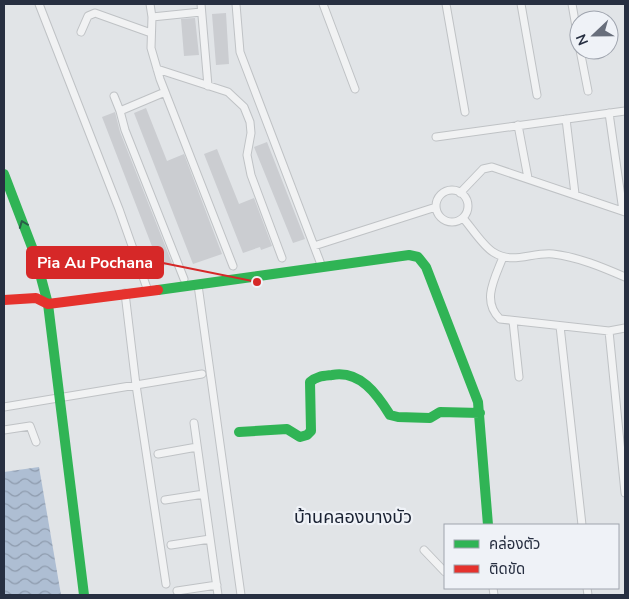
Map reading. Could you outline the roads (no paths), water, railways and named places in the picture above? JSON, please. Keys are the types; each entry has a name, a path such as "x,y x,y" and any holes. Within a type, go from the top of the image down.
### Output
{"street":[{"path":"39,4 119,209 148,291"},
{"path":"150,4 152,17 151,48 157,69 233,266"},
{"path":"201,4 208,86"},
{"path":"236,4 240,52 322,267"},
{"path":"323,4 355,89"},
{"path":"446,4 465,112"},
{"path":"521,4 537,95"},
{"path":"152,17 201,12"},
{"path":"81,32 88,16 95,13 151,33"},
{"path":"582,60 588,91"},
{"path":"157,69 228,92 244,107 248,115 251,133 247,155 248,165 282,258"},
{"path":"120,111 165,92"},
{"path":"114,96 125,130 184,279"},
{"path":"436,137 625,111"},
{"path":"460,193 487,167 528,178 624,212 609,113"},
{"path":"566,119 575,194"},
{"path":"518,125 528,178"},
{"path":"4,174 35,255 48,304 84,595"},
{"path":"456,190 464,196 468,204 463,218 458,221 448,222 440,217 436,207 438,198 446,191 456,190"},
{"path":"314,246 436,207"},
{"path":"463,218 492,252 503,257 519,259 549,254 569,256 600,266 625,277"},
{"path":"4,300 36,298 48,304 409,255 418,257 426,267 478,402 488,524"},
{"path":"503,257 492,285 490,300 494,313 500,319 609,331 625,328"},
{"path":"198,285 241,595"},
{"path":"125,293 136,385 166,584"},
{"path":"514,321 519,378"},
{"path":"560,326 582,524"},
{"path":"609,331 625,493"},
{"path":"4,407 60,396 202,374"},
{"path":"239,432 287,429 300,437 307,435 311,431 310,382 318,375 344,374 357,379 381,400 390,415 398,417 430,418 440,412 447,411 480,413"},
{"path":"194,423 218,595"},
{"path":"4,430 30,426 36,442"},
{"path":"158,454 197,447"},
{"path":"165,500 204,494"},
{"path":"171,545 210,539"},
{"path":"424,550 444,571"},
{"path":"177,591 217,585"}],"water":[{"path":"39,467 61,595 4,595 4,472"}],"place":[{"name":"Pia Au Pochana","path":"257,282"}],"district":[{"name":"บ้านคลองบางบัว","path":"353,517"}]}
